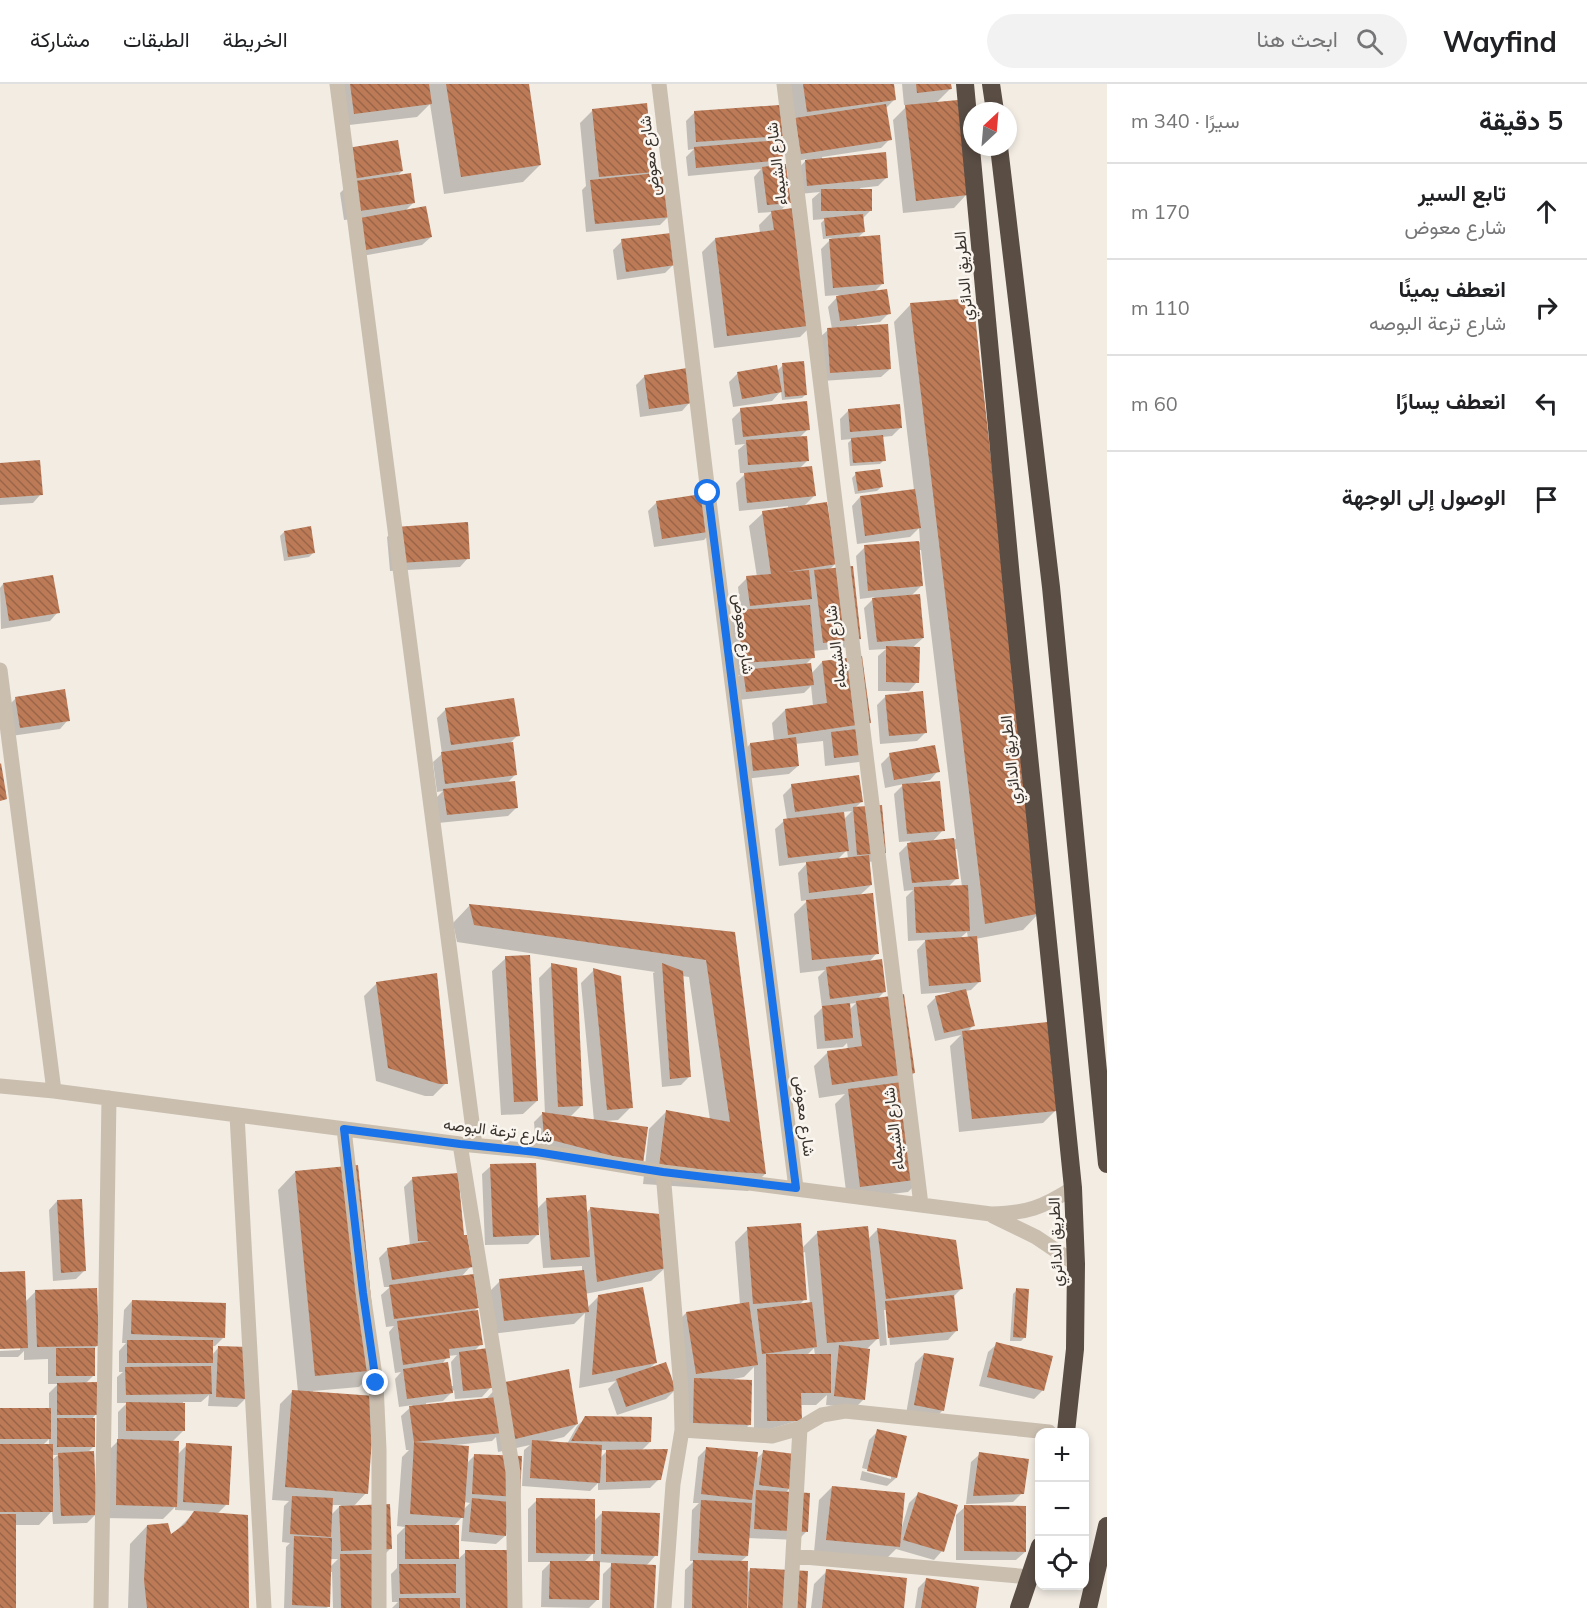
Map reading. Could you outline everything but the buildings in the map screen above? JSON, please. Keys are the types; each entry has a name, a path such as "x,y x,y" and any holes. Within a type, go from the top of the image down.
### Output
{"highway":[{"name":"الطريق الدائري","path":"965,84 1011,577 1073,1188 1076,1264 1075,1349 1065,1428"},
{"path":"991,84 994,102"},
{"path":"1000,156 1051,587 1107,1164"},
{"path":"1088,1608 1107,1526"},
{"path":"1019,1608 1035,1563"}],"street":[{"path":"337,84 468,1145 513,1472 514,1608"},
{"name":"شارع معوض","path":"659,84 796,1188"},
{"name":"شارع الشيماء","path":"784,84 921,1205"},
{"path":"0,670 54,1091"},
{"name":"شارع ترعة البوصه","path":"0,1086 536,1152 663,1172 991,1214"},
{"path":"101,1608 109,1098"},
{"path":"237,1115 264,1608"},
{"path":"344,1129 376,1383 379,1450 379,1608"},
{"path":"663,1172 681,1389 682,1430 673,1484 664,1608"},
{"path":"991,1214 1034,1209 1073,1188"},
{"path":"991,1214 1036,1237 1076,1264"},
{"path":"682,1430 772,1436 800,1428 822,1415 845,1411 1035,1431"},
{"path":"790,1608 800,1428"},
{"path":"793,1556 1031,1577"}],"route":[{"path":"376,1383 344,1129 536,1152 663,1172 796,1188 708,493"}]}
